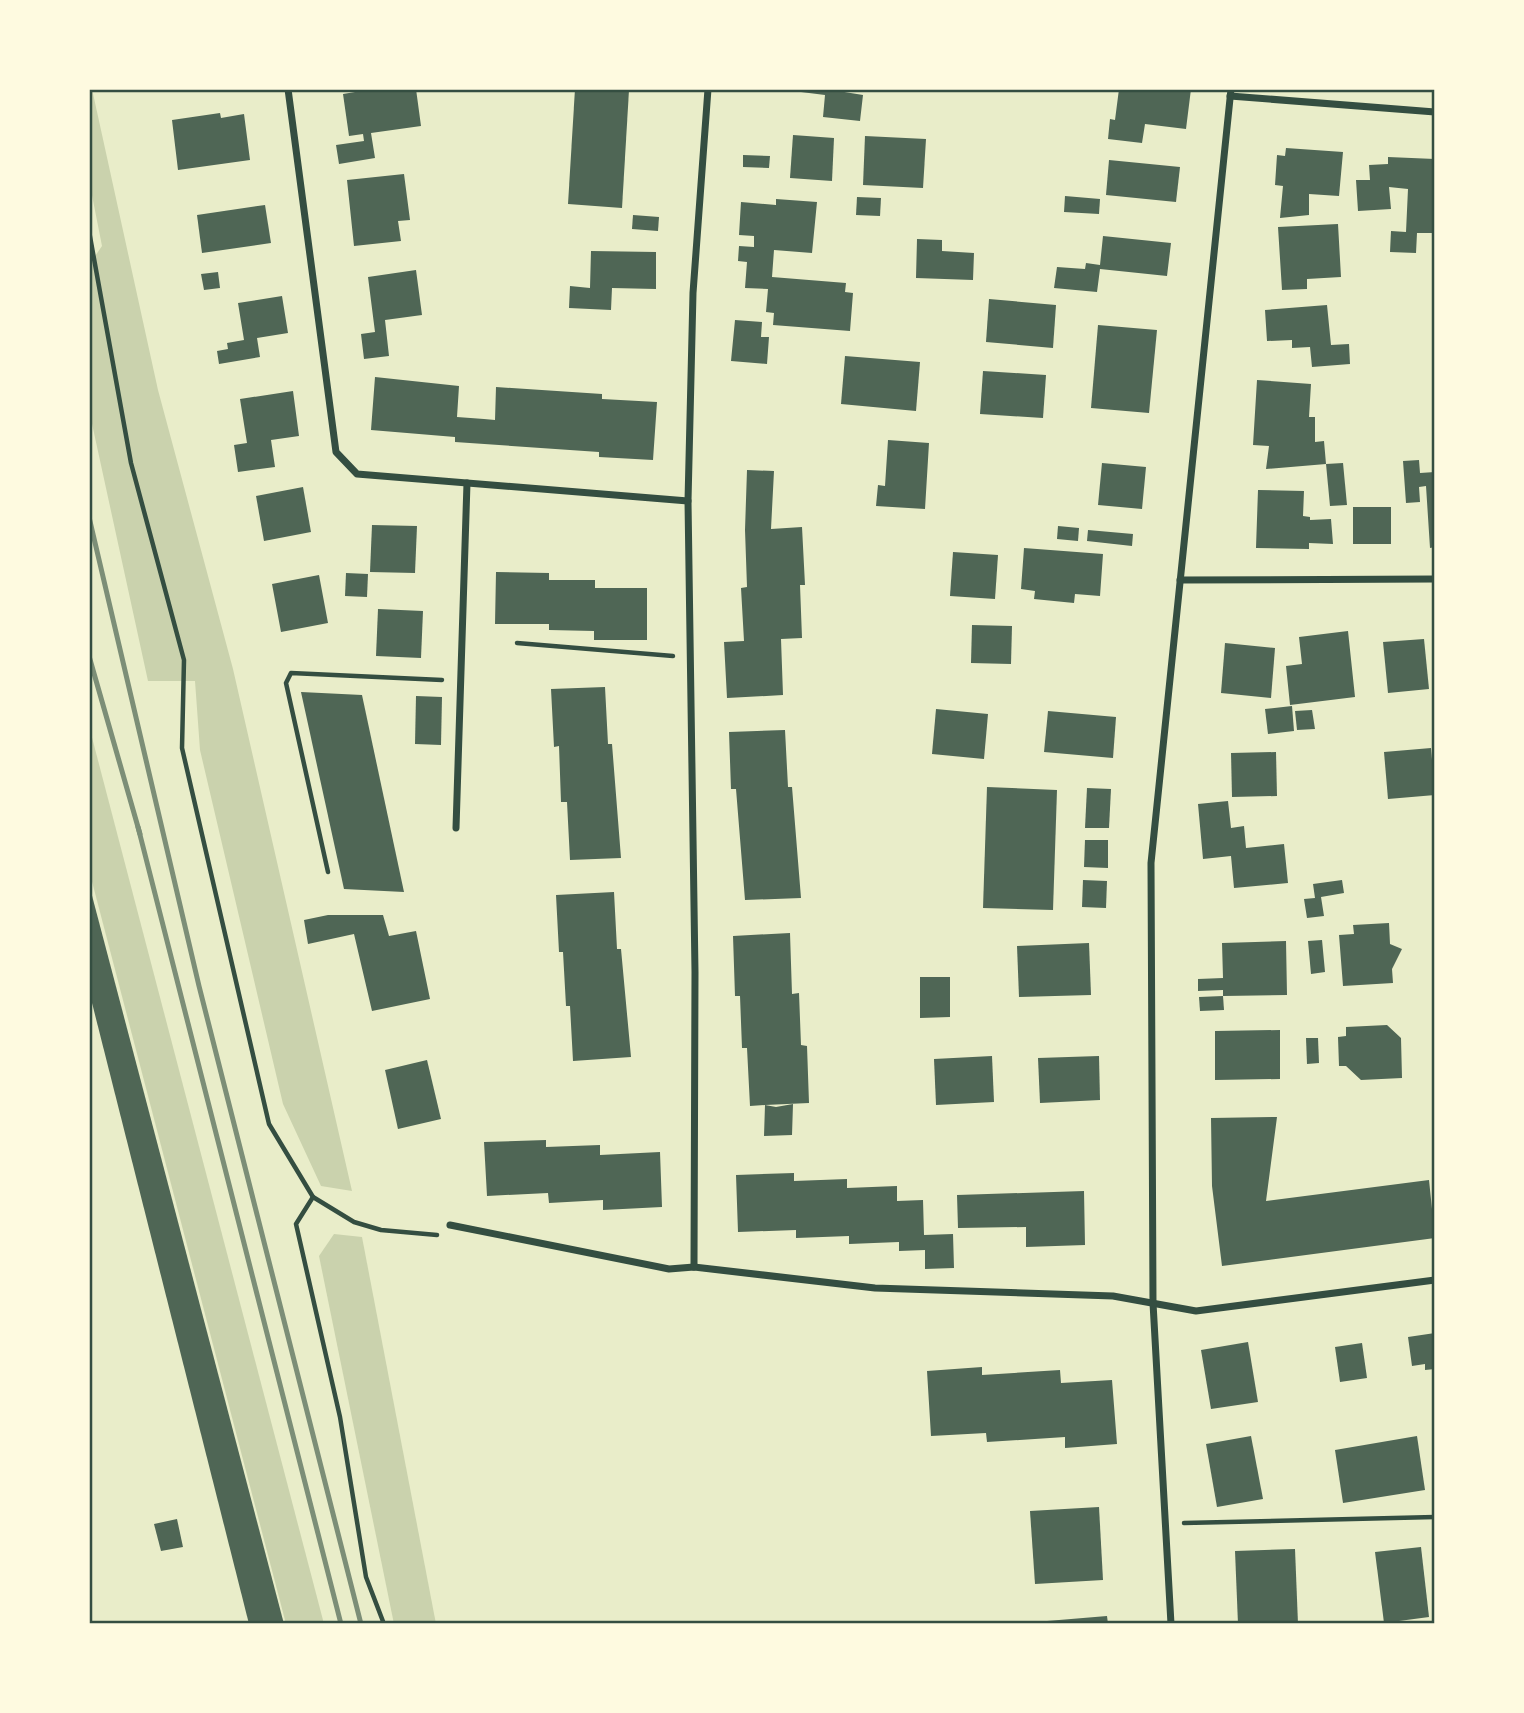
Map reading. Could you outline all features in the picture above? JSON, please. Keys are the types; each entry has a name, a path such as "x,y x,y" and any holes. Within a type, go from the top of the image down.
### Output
{"street":[{"path":"288,89 336,452 357,474 688,501"},
{"path":"694,1267 695,972 688,501 694,293 708,89"},
{"path":"1171,1624 1153,1303 1151,863 1230,93 1435,111"},
{"path":"456,828 467,483"},
{"path":"1180,580 1435,579"},
{"path":"453,1225 670,1269 694,1267 875,1288 1113,1296 1196,1311 1435,1280"}],"path":[{"path":"89,231 131,463 184,660 182,748 216,903 270,1124 313,1197 354,1222 381,1230 435,1236 450,1232 453,1225"},
{"path":"517,643 691,657"},
{"path":"328,872 286,683 292,673 461,680"},
{"path":"313,1197 296,1224 340,1417 366,1577 384,1624"},
{"path":"1165,1524 1435,1517"}],"green space":[{"path":"89,89 92,89 158,390 233,669 352,1191 321,1186 283,1104 200,750 195,681 148,681 89,410 89,265 102,246 89,180"},
{"path":"89,726 324,1624 286,1624 89,870"},
{"path":"334,1234 362,1237 436,1624 394,1624 319,1256"}],"building":[{"path":"373,89 416,89 421,126 371,133 375,158 339,164 336,145 364,141 363,134 349,136 343,94"},
{"path":"575,89 629,90 622,208 568,204"},
{"path":"777,89 826,89 863,95 860,121 823,117 825,95"},
{"path":"1119,89 1191,89 1186,129 1145,124 1142,143 1108,139 1110,119 1115,120"},
{"path":"220,113 221,118 244,114 250,160 178,170 172,120"},
{"path":"793,135 834,138 832,181 790,178"},
{"path":"865,136 926,139 923,188 863,185"},
{"path":"1286,148 1343,152 1339,196 1309,194 1309,215 1280,218 1283,186 1275,185 1277,155 1285,156"},
{"path":"743,155 770,156 769,168 743,167"},
{"path":"1388,157 1435,159 1435,233 1417,233 1416,253 1390,252 1391,231 1406,232 1408,189 1389,187 1391,209 1358,211 1356,180 1370,180 1369,165 1388,164"},
{"path":"1109,160 1180,167 1176,202 1106,195"},
{"path":"404,174 410,220 398,221 401,241 354,246 347,180"},
{"path":"1065,196 1100,199 1099,214 1064,212"},
{"path":"857,197 881,198 880,216 856,215"},
{"path":"776,199 817,202 812,253 774,250 772,277 846,283 845,292 853,293 850,331 773,325 774,313 766,312 768,289 745,288 747,262 738,261 739,246 754,247 754,236 739,235 741,202 776,205"},
{"path":"265,205 271,243 202,253 197,215"},
{"path":"633,215 659,217 658,231 632,229"},
{"path":"1338,224 1341,277 1307,279 1307,289 1282,290 1278,227"},
{"path":"1103,236 1171,243 1167,276 1100,269 1097,292 1054,288 1057,267 1085,269 1086,263 1100,265"},
{"path":"917,239 942,240 942,251 974,253 973,280 916,278"},
{"path":"591,251 656,252 656,289 612,288 611,310 569,308 570,286 590,288"},
{"path":"416,270 422,315 385,320 389,356 364,359 361,334 375,332 368,277"},
{"path":"218,272 220,288 204,290 201,274"},
{"path":"282,296 288,333 257,338 260,357 219,364 217,351 228,349 227,343 244,340 238,303"},
{"path":"989,299 1056,305 1053,348 986,342"},
{"path":"1327,305 1331,345 1349,344 1350,364 1312,367 1310,347 1292,348 1292,340 1267,341 1265,310"},
{"path":"735,320 762,322 761,337 769,337 767,364 731,361"},
{"path":"1098,325 1157,330 1149,413 1091,408"},
{"path":"845,356 920,362 916,411 841,404"},
{"path":"983,371 1046,375 1043,418 980,414"},
{"path":"375,377 459,386 457,417 495,420 496,387 602,394 602,399 657,402 653,460 599,457 599,452 455,442 455,437 371,430"},
{"path":"1257,380 1311,384 1309,417 1315,417 1315,442 1324,441 1326,464 1266,469 1269,446 1253,445"},
{"path":"293,391 299,436 271,440 275,467 238,472 234,445 247,443 240,399"},
{"path":"888,440 929,443 925,509 876,506 878,485 885,486"},
{"path":"1419,460 1420,473 1435,472 1435,547 1430,548 1426,486 1419,487 1420,502 1406,503 1403,461"},
{"path":"1102,463 1146,467 1142,509 1098,505"},
{"path":"1343,463 1347,505 1330,506 1326,464"},
{"path":"747,470 774,471 771,529 802,527 805,585 800,585 802,638 781,639 783,695 727,698 724,642 744,641 741,588 747,587"},
{"path":"303,487 311,532 264,541 256,496"},
{"path":"1258,490 1304,491 1303,516 1310,517 1310,520 1331,519 1333,544 1309,543 1309,549 1256,548"},
{"path":"1353,507 1391,507 1391,544 1353,544"},
{"path":"372,525 417,526 415,573 370,572"},
{"path":"1058,526 1079,528 1078,541 1057,539"},
{"path":"1088,530 1133,534 1132,546 1087,541"},
{"path":"1024,548 1103,554 1100,596 1075,594 1074,603 1034,599 1035,591 1021,589"},
{"path":"953,552 998,555 995,599 950,596"},
{"path":"496,572 549,573 549,580 595,580 595,588 647,588 647,640 594,640 594,631 549,630 549,624 495,624"},
{"path":"346,573 368,574 367,597 345,596"},
{"path":"319,575 328,623 281,632 272,584"},
{"path":"378,609 423,611 421,658 376,656"},
{"path":"972,625 1012,626 1011,664 971,663"},
{"path":"1348,631 1355,697 1290,705 1286,666 1302,664 1299,637"},
{"path":"1424,639 1429,689 1388,693 1383,642"},
{"path":"1225,643 1275,648 1271,698 1221,693"},
{"path":"605,687 608,744 612,744 621,858 570,860 567,802 561,802 559,746 554,747 551,689"},
{"path":"301,692 362,695 404,892 344,889"},
{"path":"416,696 442,697 441,745 415,744"},
{"path":"1292,706 1294,731 1268,734 1265,709"},
{"path":"936,709 988,714 984,759 932,754"},
{"path":"1312,710 1315,729 1297,730 1295,711"},
{"path":"1048,711 1116,717 1113,758 1044,752"},
{"path":"785,730 788,787 792,787 801,898 745,900 736,789 731,789 729,732"},
{"path":"1431,748 1435,795 1388,799 1384,752"},
{"path":"1276,752 1277,796 1232,797 1231,753"},
{"path":"987,787 1057,790 1053,910 983,908"},
{"path":"1087,788 1111,789 1109,828 1085,828"},
{"path":"1228,801 1231,828 1244,826 1246,848 1284,844 1288,883 1234,888 1231,856 1203,859 1198,804"},
{"path":"1085,840 1108,840 1108,868 1084,867"},
{"path":"1083,880 1107,881 1106,908 1082,907"},
{"path":"1342,880 1344,893 1321,897 1324,916 1307,918 1304,899 1315,898 1313,884"},
{"path":"89,888 284,1624 249,1624 89,991"},
{"path":"614,892 617,949 621,949 631,1057 573,1061 570,1006 566,1006 563,952 559,952 556,895"},
{"path":"328,915 383,915 389,936 416,931 430,999 372,1011 354,934 308,944 304,920"},
{"path":"1389,923 1390,944 1402,949 1392,969 1393,983 1343,986 1339,935 1354,934 1353,925"},
{"path":"790,933 792,994 799,993 801,1045 807,1046 809,1103 750,1106 747,1048 742,1048 740,996 735,996 733,936"},
{"path":"1322,940 1325,972 1311,974 1308,941"},
{"path":"1286,941 1287,995 1223,996 1223,990 1198,991 1198,979 1223,978 1222,943"},
{"path":"1089,943 1091,995 1019,997 1017,946"},
{"path":"920,977 950,977 950,1017 920,1018"},
{"path":"1223,996 1224,1010 1200,1011 1199,997"},
{"path":"1387,1025 1401,1038 1402,1078 1361,1080 1346,1066 1339,1066 1338,1037 1346,1036 1346,1027"},
{"path":"1280,1030 1280,1079 1215,1080 1215,1031"},
{"path":"1306,1038 1318,1038 1319,1063 1307,1064"},
{"path":"992,1056 994,1102 936,1105 934,1059"},
{"path":"1099,1056 1100,1100 1040,1103 1038,1058"},
{"path":"427,1060 441,1119 398,1129 385,1070"},
{"path":"793,1104 792,1135 764,1136 765,1105 776,1107"},
{"path":"1277,1117 1266,1201 1429,1180 1435,1238 1222,1266 1212,1186 1211,1118"},
{"path":"546,1140 546,1147 600,1145 600,1155 660,1152 662,1207 603,1210 603,1200 549,1203 548,1193 487,1196 484,1142"},
{"path":"794,1173 794,1181 847,1179 847,1188 897,1186 897,1201 923,1200 924,1235 953,1234 954,1268 925,1269 925,1250 899,1251 899,1242 849,1244 849,1236 796,1238 796,1230 738,1232 736,1175"},
{"path":"1084,1191 1085,1245 1026,1247 1026,1227 958,1228 957,1195"},
{"path":"1435,1333 1435,1369 1425,1370 1425,1364 1412,1366 1408,1337"},
{"path":"1248,1342 1258,1402 1211,1409 1201,1350"},
{"path":"1362,1343 1367,1378 1340,1382 1335,1347"},
{"path":"982,1367 982,1375 1060,1370 1061,1383 1112,1380 1117,1444 1065,1448 1065,1437 987,1442 986,1433 931,1436 927,1371"},
{"path":"1251,1436 1263,1499 1217,1507 1206,1444"},
{"path":"1417,1436 1425,1490 1343,1503 1335,1450"},
{"path":"1099,1507 1103,1580 1035,1584 1030,1511"},
{"path":"177,1519 183,1547 161,1551 154,1524"},
{"path":"1421,1547 1429,1617 1384,1623 1375,1552"},
{"path":"1295,1549 1298,1624 1238,1624 1235,1551"},
{"path":"1107,1616 1108,1624 1035,1624 1035,1622"}],"railway":[{"path":"89,517 199,986 361,1624"},
{"path":"89,656 140,834"},
{"path":"138,827 341,1624"}]}
